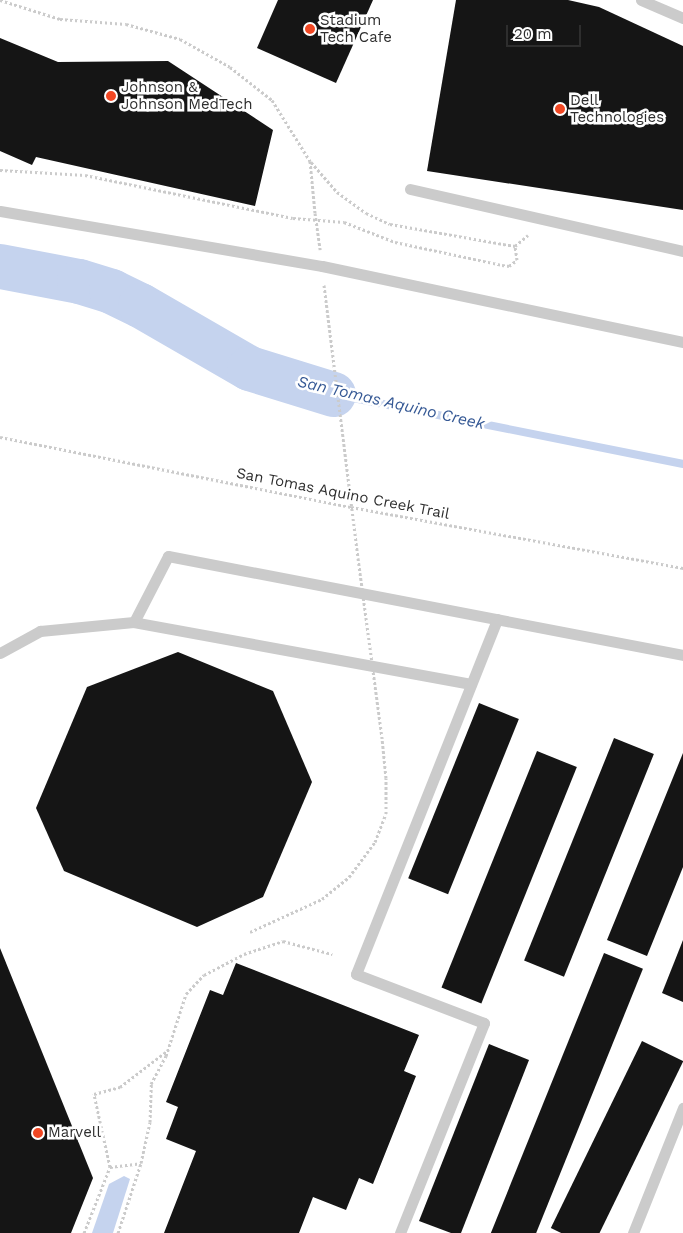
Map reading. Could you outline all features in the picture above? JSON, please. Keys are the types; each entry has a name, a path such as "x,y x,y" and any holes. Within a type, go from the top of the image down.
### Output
{"lane":[{"path":"641,0 683,18"},
{"path":"410,189 683,251"},
{"path":"0,211 322,266 683,342"},
{"path":"134,622 168,556 683,655"},
{"path":"400,1233 484,1024 356,974 497,619"},
{"path":"0,653 40,631 134,622 471,684"},
{"path":"633,1233 683,1108"}],"path":[{"path":"0,0 60,19 126,24 180,39 230,67 272,100 310,161 337,192 366,213 390,224 515,246"},
{"path":"310,161 320,250"},
{"path":"0,170 85,175 293,218 344,222 395,242 502,265 509,266 517,260 515,246"},
{"path":"515,246 543,218"},
{"path":"250,932 322,899 349,877 375,842 386,814 386,778 382,738 324,280"},
{"name":"San Tomas Aquino Creek Trail","path":"0,438 352,508 683,568"},
{"path":"118,1233 141,1163 150,1122 151,1084 168,1050 186,994 204,976 244,954 283,941 332,954"},
{"path":"84,1233 110,1167 94,1094 120,1087 168,1050"},
{"path":"110,1167 141,1163"}],"water":[{"path":"124,1176 130,1179 113,1233 92,1233 109,1184"}],"building":[{"path":"278,0 373,0 336,83 257,48"},
{"name":"Dell Technologies","path":"456,0 568,0 599,7 683,46 683,210 427,171"},
{"name":"Johnson & Johnson MedTech","path":"0,38 58,62 168,61 273,130 255,206 36,157 32,165 0,151"},
{"path":"178,652 273,691 312,782 263,897 197,927 64,871 36,808 87,687"},
{"path":"479,703 519,719 448,894 408,878"},
{"path":"614,738 654,754 564,977 524,961"},
{"path":"537,751 577,767 481,1004 441,987"},
{"path":"683,753 683,867 647,956 607,940"},
{"path":"683,940 683,1002 662,993"},
{"name":"Marvell","path":"0,948 93,1178 71,1233 0,1233"},
{"path":"604,953 643,969 536,1233 491,1233"},
{"path":"236,963 419,1035 404,1071 416,1076 373,1184 359,1178 346,1210 313,1197 299,1233 164,1233 196,1151 166,1139 178,1107 166,1102 210,990 223,995"},
{"path":"642,1041 683,1062 600,1233 561,1233 551,1228"},
{"path":"489,1044 529,1060 461,1233 451,1233 419,1221"}],"waterway":[{"name":"San Tomas Aquino Creek","path":"0,266 79,281 111,291 140,305 249,368 333,394"},
{"name":"San Tomas Aquino Creek","path":"333,394 683,464"}],"place":[{"name":"Stadium Tech Cafe","path":"310,29"},
{"name":"Johnson & Johnson MedTech","path":"111,96"},
{"name":"Dell Technologies","path":"560,109"},
{"name":"Marvell","path":"38,1133"}]}
